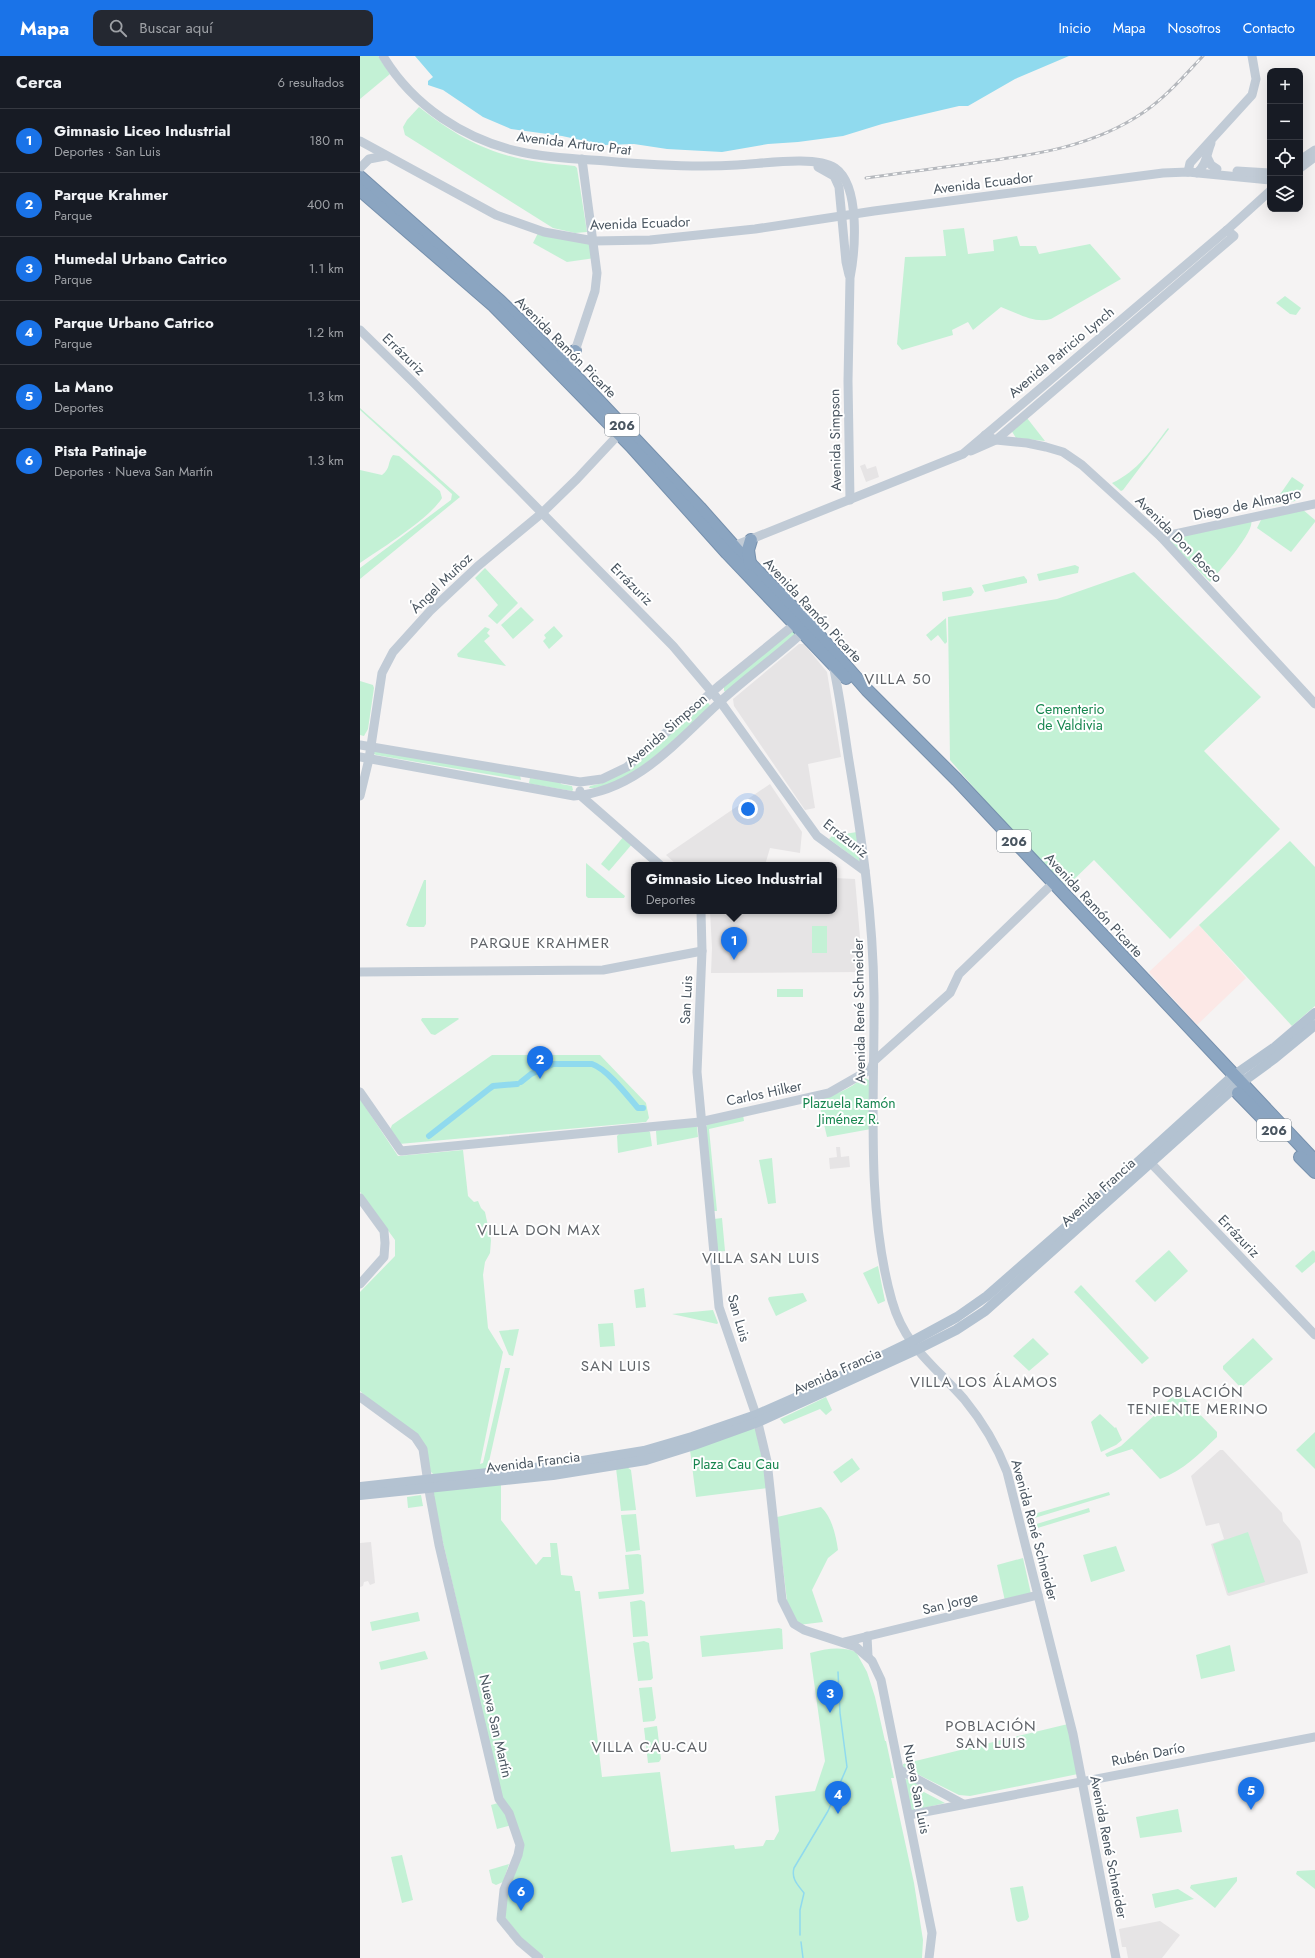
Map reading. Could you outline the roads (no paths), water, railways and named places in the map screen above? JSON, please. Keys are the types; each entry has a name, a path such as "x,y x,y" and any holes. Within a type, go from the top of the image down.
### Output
{"highway":[{"name":"Avenida Ramón Picarte","path":"360,177 500,300 570,369 700,508 750,564 815,632 867,690 957,780 1315,1172"},
{"name":"Avenida Ramón Picarte","path":"360,190 494,306 619,434 799,629 1049,887 1235,1083 1315,1161"},
{"path":"555,354 566,356 575,351"},
{"path":"570,369 569,378 571,385"},
{"path":"713,536 719,538 726,544 734,546"},
{"path":"750,564 748,550 752,540"},
{"path":"799,629 803,624 815,632"}],"main road":[{"name":"Avenida Arturo Prat","path":"383,56 401,80 419,100 465,133 502,147 523,153 694,167 818,162 834,167 846,182 851,196 854,214"},
{"path":"1194,170 1214,139 1252,94 1256,79 1252,56"},
{"path":"1214,139 1209,149 1208,159 1211,165 1217,169"},
{"path":"364,144 369,159"},
{"name":"Avenida Ecuador","path":"364,144 496,215 544,232 594,241 650,240 755,229 874,210 1095,181 1109,181 1194,170"},
{"path":"1303,158 1315,150"},
{"path":"360,168 369,159 386,156"},
{"path":"1303,166 1315,157"},
{"path":"570,369 596,285 597,267 582,159"},
{"path":"1194,170 1208,159"},
{"name":"Avenida Arturo Prat","path":"796,162 817,166 834,176 839,187 842,216"},
{"name":"Avenida Ecuador","path":"1095,181 1108,176 1153,169 1194,170"},
{"path":"1194,170 1217,169 1267,173"},
{"path":"1194,170 1265,179 1266,188 1262,198"},
{"name":"Avenida Patricio Lynch","path":"996,440 1231,233 1267,194"},
{"path":"851,196 857,205 874,210"},
{"name":"Avenida Simpson","path":"734,546 850,500 848,381 850,278 854,214"},
{"name":"Avenida Simpson","path":"842,216 846,262 850,278"},
{"name":"Avenida Patricio Lynch","path":"850,500 963,454 1231,233"},
{"name":"Errázuriz","path":"360,330 542,512 673,646 721,701 817,836 865,871"},
{"name":"Ángel Muñoz","path":"360,796 365,758 370,746 382,673 393,652 430,611 478,566 542,512 577,479 619,434"},
{"name":"Avenida Don Bosco","path":"986,435 996,440 1036,444 1067,455 1082,465 1161,537 1315,704"},
{"name":"Avenida Don Bosco","path":"963,454 996,440"},
{"name":"Diego de Almagro","path":"1161,537 1315,504"},
{"name":"Avenida Simpson","path":"360,745 580,782 602,779 627,767 713,691 799,629"},
{"name":"Avenida Simpson","path":"365,758 574,796 610,789 642,772 678,742 799,629"},
{"name":"Avenida René Schneider","path":"832,663 860,823 873,946 875,1174 881,1252 892,1301 904,1331 913,1346 964,1399 986,1429 999,1452 1011,1483 1073,1734 1116,1958"},
{"path":"580,782 580,795 657,862"},
{"name":"Carlos Hilker","path":"360,1092 401,1150 700,1122 829,1093 871,1069 874,1062 950,993 959,974 1049,887"},
{"name":"San Luis","path":"702,914 697,1072 700,1122 719,1307 757,1418 767,1461 781,1595 784,1606 794,1624 844,1642"},
{"path":"360,972 603,970 702,951"},
{"path":"1235,1083 1315,1013"},
{"path":"1235,1083 1275,1058 1315,1025"},
{"name":"Avenida Francia","path":"1146,1159 1180,1122 1235,1083"},
{"name":"Avenida Francia","path":"913,1346 978,1303 1112,1185 1183,1133 1235,1083"},
{"path":"1180,1122 1184,1128 1183,1133"},
{"name":"Errázuriz","path":"1146,1159 1315,1336"},
{"name":"Avenida Francia","path":"360,1495 552,1466 645,1455 693,1441 757,1418 913,1346 956,1330 985,1311 1147,1166 1146,1159"},
{"path":"1100,1207 1112,1185"},
{"path":"360,1198 384,1232 385,1243 384,1258 360,1284"},
{"path":"360,1397 399,1424 419,1441 425,1453 428,1484"},
{"name":"Avenida Francia","path":"360,1487 428,1484"},
{"name":"Nueva San Martín","path":"428,1484 440,1545 499,1799 509,1813 520,1845 518,1855 504,1890 501,1919 520,1941 539,1958"},
{"name":"San Jorge","path":"844,1642 1038,1595"},
{"path":"867,1636 869,1646 868,1656"},
{"name":"Nueva San Luis","path":"844,1642 856,1647 868,1656 881,1680 932,1933 929,1958"},
{"name":"Rubén Darío","path":"909,1815 1082,1780 1315,1737"},
{"path":"900,1770 963,1804"}],"water":[{"path":"415,56 1069,56 1015,79 968,106 959,106 882,124 843,136 768,144 722,152 667,149 634,144 604,145 562,136 511,129 483,117 443,90 428,85 428,81 433,77"}],"waterway":[{"path":"521,1082 531,1074 553,1064 592,1064 604,1071 638,1108 643,1108"},
{"path":"429,1136 493,1086 517,1084"},
{"path":"800,1935 800,1910 804,1893 794,1879 794,1868 828,1811 847,1767 840,1713 838,1672"},
{"path":"801,1942 803,1958"}],"railway":[{"path":"866,178 1041,153 1062,148 1104,134 1125,124 1152,106 1182,79 1203,56"}],"place":[{"name":"Gimnasio Liceo Industrial","path":"734,960"},
{"name":"Parque Krahmer","path":"540,1079"},
{"name":"Humedal Urbano Catrico","path":"830,1713"},
{"name":"La Mano","path":"1251,1810"},
{"name":"Parque Urbano Catrico","path":"838,1814"},
{"name":"Pista Patinaje","path":"521,1911"}],"district":[{"name":"VILLA 50","path":"898,679"},
{"name":"PARQUE KRAHMER","path":"540,943"},
{"name":"VILLA DON MAX","path":"539,1230"},
{"name":"VILLA SAN LUIS","path":"761,1258"},
{"name":"SAN LUIS","path":"616,1366"},
{"name":"VILLA LOS ÁLAMOS","path":"984,1382"},
{"name":"POBLACIÓN TENIENTE MERINO","path":"1198,1400"},
{"name":"POBLACIÓN SAN LUIS","path":"991,1734"},
{"name":"VILLA CAU-CAU","path":"650,1747"}],"park label":[{"name":"Cementerio de Valdivia","path":"1070,718"},
{"name":"Plazuela Ramón Jiménez R.","path":"849,1112"},
{"name":"Plaza Cau Cau","path":"736,1464"}]}
